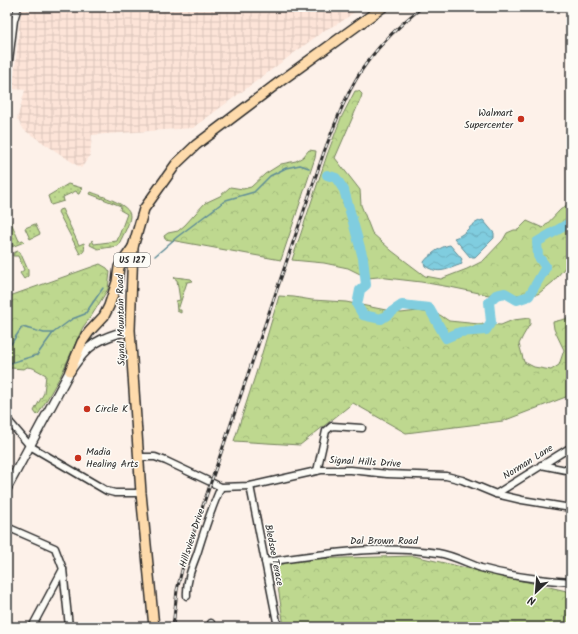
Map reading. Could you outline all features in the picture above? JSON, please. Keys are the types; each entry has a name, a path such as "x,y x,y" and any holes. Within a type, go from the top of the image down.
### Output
{"main road":[{"name":"Signal Mountain Road","path":"154,627 138,457 130,330 133,247 144,208 176,164 196,145 383,7"},
{"path":"7,488 70,371 82,342 104,316 117,282 120,267 133,247"},
{"path":"70,371 80,356 100,339 130,330"}],"street":[{"path":"7,77 14,20 18,7"},
{"path":"7,419 30,446 107,491 114,493 141,493"},
{"path":"317,471 326,431 332,426 362,428"},
{"name":"Norman Lane","path":"496,494 571,447"},
{"name":"Signal Hills Drive","path":"138,457 155,457 221,487 250,486 317,471 351,470 387,474 446,476 462,480 496,494 571,508"},
{"path":"541,465 571,471"},
{"name":"Bledsoe Terace","path":"250,486 278,627"},
{"name":"Hillsview Drive","path":"187,596 190,576 211,509 221,487"},
{"path":"7,526 55,548 64,569 69,627"},
{"name":"Dal Brown Road","path":"266,562 352,550 404,550 440,554 482,568 524,577 571,582"},
{"path":"32,627 64,569"}],"shaded area":[{"path":"24,7 361,7 341,22 325,30 193,128 92,135 90,156 81,168 24,130 17,119 25,90 13,89 21,10"}],"green space":[{"path":"355,91 359,91 362,94 361,98 335,158 360,190 361,205 372,233 392,251 425,276 441,279 483,261 503,240 507,233 518,230 527,221 543,228 560,210 571,202 571,260 553,282 538,294 515,295 504,290 494,292 489,295 421,282 378,277 368,278 348,268 324,263 292,260 327,155 341,118"},
{"path":"309,150 316,151 315,158 281,260 165,239 164,236 168,233 178,231 185,225 205,203 220,196 230,187 243,189 251,187 265,174 281,164 296,161 303,157"},
{"path":"68,184 82,188 79,194 76,191 63,197 64,201 51,205 48,196"},
{"path":"91,192 120,204 129,212 129,223 118,246 98,249 90,245 92,240 94,244 117,241 127,214 120,210 121,206 90,194"},
{"path":"62,209 79,245 84,243 84,250 80,254 58,212"},
{"path":"10,211 12,213 8,215 19,241 23,240 24,242 9,248 9,246 13,245 7,232 7,213"},
{"path":"35,224 40,234 30,239 25,228"},
{"path":"18,251 20,252 28,270 28,276 24,279 20,273 24,270 18,256 13,256 13,253"},
{"path":"100,264 107,268 110,272 108,289 83,327 61,375 37,415 34,411 44,393 46,375 33,368 27,367 24,369 11,368 7,371 7,297"},
{"path":"174,278 191,279 193,281 187,282 178,310 181,310 181,313 177,311 176,301 180,300 177,280"},
{"path":"279,296 346,302 401,313 418,311 440,315 449,321 479,324 501,325 513,320 530,318 530,324 519,344 524,362 534,367 551,370 559,365 564,350 554,329 553,322 571,319 571,395 503,421 406,433 353,403 300,445 234,441"},
{"path":"414,556 571,592 571,627 284,627 274,560"}],"water":[{"path":"483,220 494,233 494,238 475,257 470,257 454,238 462,234 474,224"},
{"path":"450,245 462,259 462,264 439,271 425,266 424,262 426,259 439,249"}],"waterway":[{"path":"155,256 177,237 226,200 254,192 270,176 286,168 300,165 309,168"},
{"path":"327,175 336,178 344,190 363,258 366,285 360,290 357,305 363,315 381,319 402,305 429,308 446,338 460,332 486,330 491,322 489,302 496,295 505,293 517,300 529,296 546,267 538,256 537,242 571,222"},
{"path":"7,364 37,355 53,333 72,319 85,314 103,288"},
{"path":"7,344 11,344 22,327 44,333 53,333"}],"railway":[{"path":"173,627 177,590 185,558 333,128 348,93 368,61 393,32 422,7"}],"place":[{"name":"Walmart Supercenter","path":"521,119"},
{"name":"Circle K","path":"87,409"},
{"name":"Madia Healing Arts","path":"78,458"}]}
